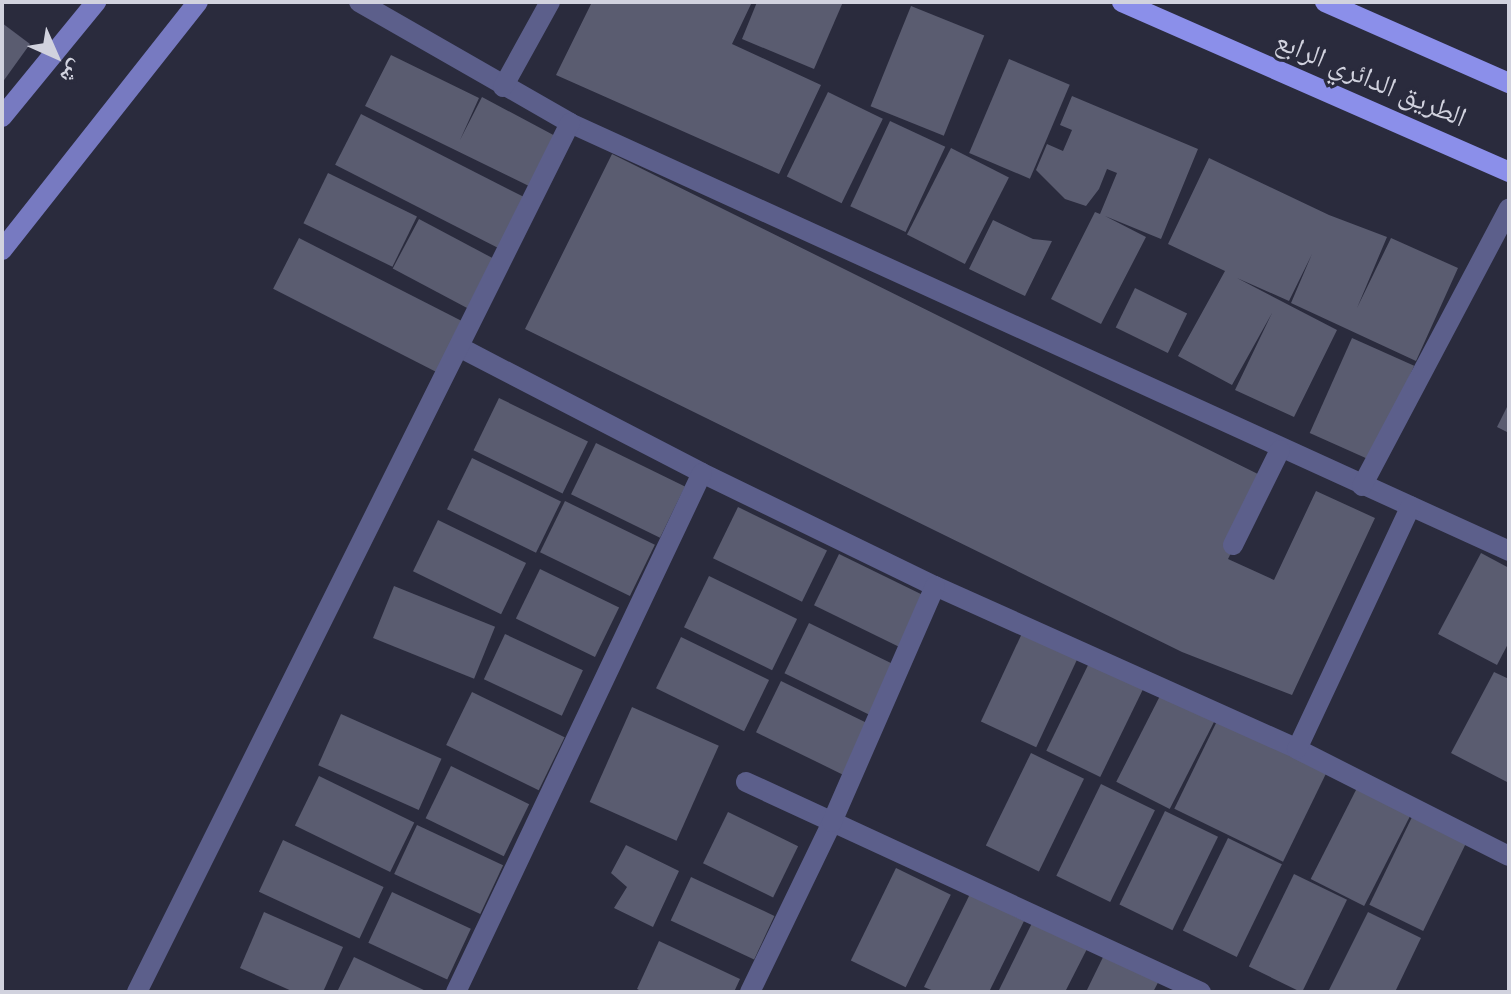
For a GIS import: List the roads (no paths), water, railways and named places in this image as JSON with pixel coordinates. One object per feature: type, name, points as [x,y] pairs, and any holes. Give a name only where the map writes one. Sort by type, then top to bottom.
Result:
[{"type":"main road","points":[[2,117],[96,2]]},
{"type":"main road","points":[[2,250],[198,2]]},
{"type":"main road","name":"الطريق الدائري الرابع","points":[[1122,2],[1509,172]]},
{"type":"main road","name":"الطريق الدائري الرابع","points":[[1325,2],[1509,83]]},
{"type":"street","points":[[359,2],[570,123],[1280,450],[1509,551]]},
{"type":"street","points":[[503,87],[550,2]]},
{"type":"street","points":[[137,992],[461,348],[570,123]]},
{"type":"street","points":[[1362,486],[1509,208]]},
{"type":"street","points":[[461,348],[702,473],[935,586],[1297,749],[1509,856]]},
{"type":"street","points":[[1233,545],[1280,450]]},
{"type":"street","points":[[456,992],[702,473]]},
{"type":"street","points":[[1297,749],[1411,506]]},
{"type":"street","points":[[750,992],[832,822],[935,586]]},
{"type":"street","points":[[746,782],[1167,985],[1201,992]]}]
